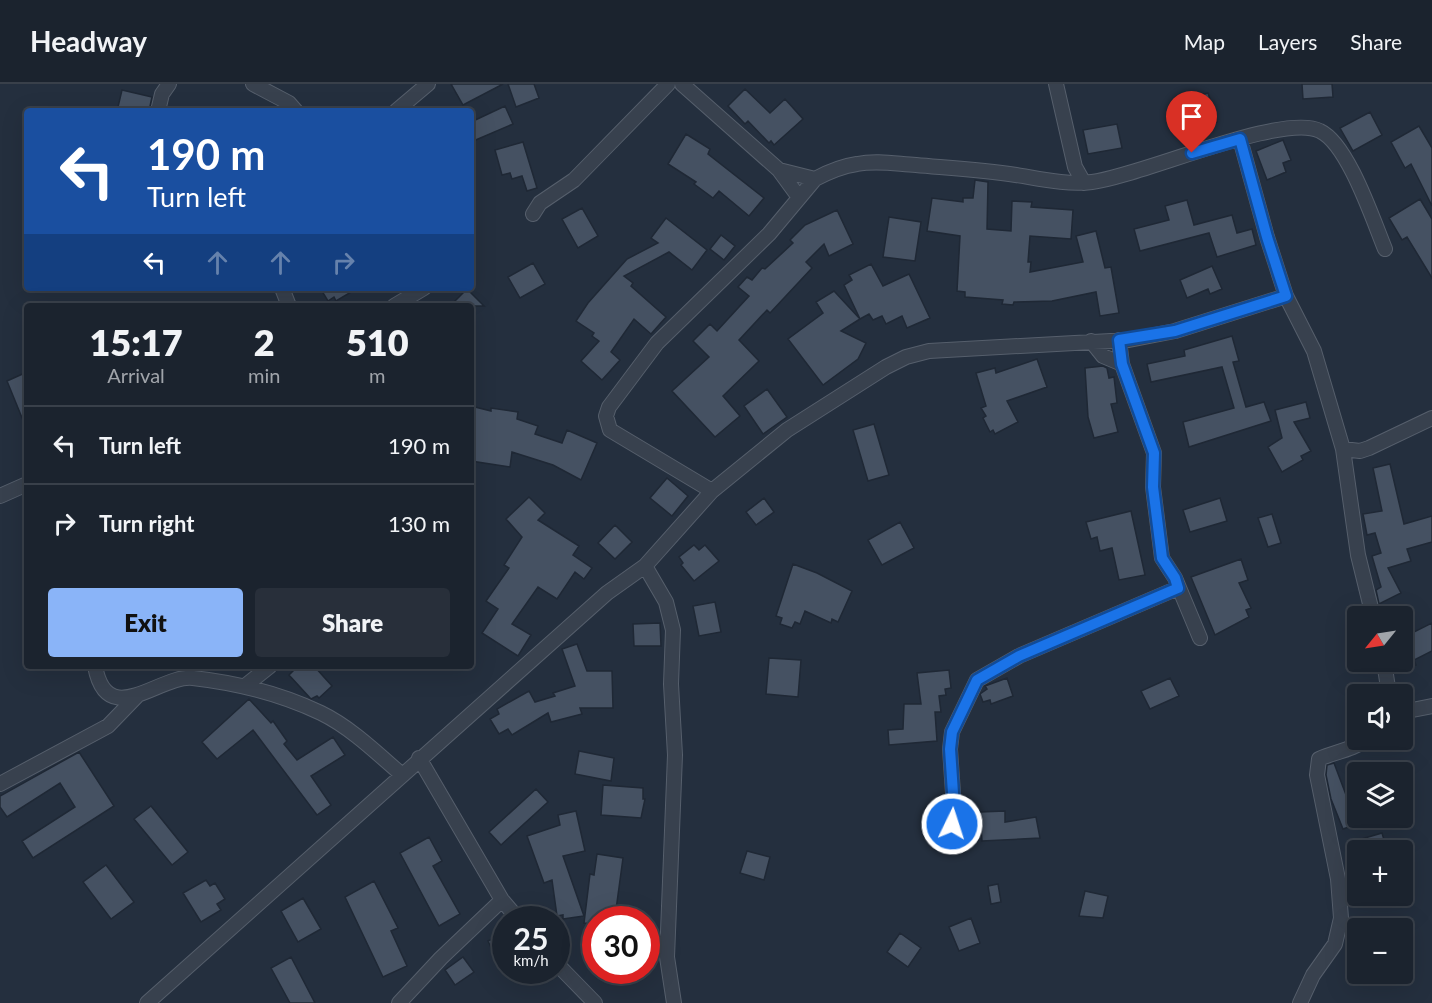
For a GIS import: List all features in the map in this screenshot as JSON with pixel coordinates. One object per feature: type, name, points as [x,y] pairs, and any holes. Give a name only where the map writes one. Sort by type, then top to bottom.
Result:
[{"type":"street","points":[[159,108],[162,94],[169,84]]},
{"type":"street","points":[[253,84],[294,108]]},
{"type":"street","points":[[400,108],[428,84]]},
{"type":"street","points":[[532,214],[540,203],[574,180],[668,84]]},
{"type":"street","points":[[681,84],[779,170],[798,196]]},
{"type":"street","points":[[1056,84],[1075,167],[1084,183]]},
{"type":"street","points":[[712,491],[609,430],[606,416],[609,407],[657,343],[769,234],[798,196],[815,179],[859,163],[880,162],[978,170],[1084,183],[1136,171],[1240,139],[1302,126],[1321,131],[1337,146],[1355,176],[1385,249]]},
{"type":"street","points":[[1240,139],[1286,296],[1314,351],[1343,449],[1358,555],[1371,606]]},
{"type":"street","points":[[1062,182],[1075,167]]},
{"type":"street","points":[[779,170],[815,179]]},
{"type":"street","points":[[399,303],[419,291]]},
{"type":"street","points":[[147,1003],[214,946],[401,774],[607,593],[645,566],[712,491],[820,407],[906,357],[929,351],[1119,340],[1175,331],[1286,296]]},
{"type":"street","points":[[1119,340],[1122,364],[1154,453],[1153,487],[1162,558],[1175,578],[1200,638]]},
{"type":"street","points":[[1091,341],[1103,356],[1122,364]]},
{"type":"street","points":[[1343,449],[1360,451],[1369,448],[1432,418]]},
{"type":"street","points":[[0,496],[24,485]]},
{"type":"street","points":[[645,566],[666,602],[673,630],[672,684],[675,755],[667,957],[674,1003]]},
{"type":"street","points":[[952,824],[954,808],[950,749],[952,732],[977,680],[1019,656],[1178,588]]},
{"type":"street","points":[[96,669],[101,687],[110,694],[121,697],[138,695],[189,677],[245,686],[322,713],[401,774]]},
{"type":"street","points":[[245,686],[266,669]]},
{"type":"street","points":[[0,784],[108,726],[138,695]]},
{"type":"street","points":[[1413,710],[1432,706]]},
{"type":"street","points":[[1300,1003],[1313,975],[1335,944],[1341,918],[1338,879],[1317,776],[1320,759],[1347,749]]},
{"type":"street","points":[[419,758],[507,906]]},
{"type":"street","points":[[399,1003],[441,958],[502,900]]},
{"type":"street","points":[[570,977],[596,1003]]},
{"type":"building","points":[[451,84],[503,84],[463,105]]},
{"type":"building","points":[[508,84],[534,84],[539,98],[516,107]]},
{"type":"building","points":[[1302,84],[1332,84],[1333,97],[1303,99]]},
{"type":"building","points":[[745,89],[770,113],[785,99],[803,119],[774,145],[771,141],[769,143],[748,121],[745,124],[728,106]]},
{"type":"building","points":[[122,90],[152,97],[150,108],[118,108]]},
{"type":"building","points":[[1208,93],[1217,122],[1191,130],[1182,101]]},
{"type":"building","points":[[505,106],[513,124],[474,141],[474,121]]},
{"type":"building","points":[[1370,112],[1382,135],[1353,151],[1340,128]]},
{"type":"building","points":[[1117,124],[1122,148],[1088,154],[1083,130]]},
{"type":"building","points":[[1419,126],[1432,148],[1432,206],[1411,164],[1405,168],[1391,142]]},
{"type":"building","points":[[686,134],[710,149],[708,154],[764,198],[749,216],[719,191],[713,198],[694,184],[696,182],[668,164]]},
{"type":"building","points":[[1283,140],[1291,160],[1283,163],[1286,172],[1267,180],[1256,151]]},
{"type":"building","points":[[523,142],[537,188],[527,191],[522,176],[512,179],[510,173],[502,175],[495,150]]},
{"type":"building","points":[[975,180],[988,182],[987,229],[1011,231],[1012,201],[1032,202],[1031,207],[1073,210],[1071,239],[1030,236],[1028,262],[1031,262],[1030,272],[1083,262],[1076,236],[1096,231],[1105,268],[1111,267],[1119,313],[1100,316],[1096,292],[1052,301],[1014,302],[1013,305],[1002,304],[1003,300],[965,297],[965,292],[957,291],[960,236],[927,231],[932,198],[963,202],[963,198],[973,198]]},
{"type":"building","points":[[1420,199],[1432,219],[1432,278],[1407,237],[1402,240],[1389,218]]},
{"type":"building","points":[[1187,200],[1194,225],[1232,215],[1237,233],[1252,229],[1256,245],[1217,257],[1209,233],[1140,251],[1134,229],[1169,220],[1165,206]]},
{"type":"building","points":[[582,208],[598,236],[578,248],[562,219]]},
{"type":"building","points":[[837,210],[853,244],[829,256],[824,244],[806,262],[812,268],[770,313],[767,310],[739,340],[759,361],[723,396],[740,416],[715,437],[672,391],[709,357],[693,341],[710,324],[717,331],[749,296],[738,287],[747,277],[752,280],[762,268],[765,269],[793,243],[790,240],[805,225]]},
{"type":"building","points":[[889,217],[921,222],[915,261],[883,257]]},
{"type":"building","points":[[666,218],[707,250],[692,270],[669,252],[624,276],[633,283],[631,286],[666,317],[651,334],[634,319],[611,352],[620,360],[602,380],[581,361],[599,341],[592,336],[594,333],[576,321],[588,303],[627,259],[658,243],[651,238]]},
{"type":"building","points":[[721,235],[735,246],[724,260],[710,249]]},
{"type":"building","points":[[533,263],[545,284],[520,298],[508,277]]},
{"type":"building","points":[[871,264],[883,286],[909,274],[930,318],[907,328],[902,316],[886,324],[882,316],[873,320],[869,314],[860,319],[844,285],[852,280],[849,275]]},
{"type":"building","points":[[1212,266],[1222,289],[1210,294],[1208,289],[1187,298],[1180,280]]},
{"type":"building","points":[[322,291],[353,291],[336,301],[334,297],[328,301]]},
{"type":"building","points":[[465,291],[469,291],[484,306],[474,306],[474,303],[453,303]]},
{"type":"building","points":[[834,291],[860,319],[841,331],[866,343],[858,359],[823,385],[788,339],[823,313],[816,302]]},
{"type":"building","points":[[1232,336],[1239,361],[1233,362],[1246,407],[1264,402],[1271,421],[1189,447],[1183,422],[1234,408],[1222,367],[1151,382],[1147,364],[1185,356],[1184,350]]},
{"type":"building","points":[[1037,359],[1047,387],[1007,401],[1018,422],[995,434],[993,430],[990,432],[983,418],[986,416],[981,408],[986,406],[976,373],[995,368],[996,373]]},
{"type":"building","points":[[1103,366],[1107,368],[1109,378],[1114,377],[1117,403],[1111,404],[1118,432],[1094,438],[1088,417],[1085,368]]},
{"type":"building","points":[[24,373],[24,423],[7,381]]},
{"type":"building","points":[[767,389],[787,417],[763,434],[744,406]]},
{"type":"building","points":[[1306,402],[1310,418],[1294,422],[1311,451],[1301,456],[1303,460],[1282,472],[1268,447],[1282,438],[1275,410]]},
{"type":"building","points":[[474,407],[491,411],[491,408],[518,412],[517,419],[538,426],[535,434],[562,443],[567,430],[597,443],[581,480],[553,465],[512,452],[510,467],[474,461]]},
{"type":"building","points":[[874,424],[889,475],[868,481],[853,430]]},
{"type":"building","points":[[1390,464],[1404,524],[1432,516],[1432,542],[1407,549],[1411,561],[1388,568],[1401,593],[1379,604],[1376,590],[1381,587],[1372,556],[1381,553],[1375,533],[1367,535],[1363,514],[1382,511],[1373,468]]},
{"type":"building","points":[[667,478],[688,496],[672,516],[650,498]]},
{"type":"building","points":[[529,497],[545,513],[538,520],[579,546],[573,555],[592,568],[584,579],[575,572],[557,599],[538,587],[512,624],[531,635],[518,656],[482,633],[498,609],[486,601],[509,568],[504,565],[522,537],[506,519]]},
{"type":"building","points":[[764,498],[774,512],[756,525],[746,512]]},
{"type":"building","points":[[1220,498],[1227,521],[1190,532],[1183,510]]},
{"type":"building","points":[[1131,511],[1145,575],[1119,580],[1112,548],[1100,551],[1097,537],[1091,539],[1086,522]]},
{"type":"building","points":[[1272,514],[1281,543],[1268,547],[1258,518]]},
{"type":"building","points":[[900,522],[914,548],[882,565],[868,540]]},
{"type":"building","points":[[615,525],[632,542],[615,559],[598,543]]},
{"type":"building","points":[[694,545],[699,550],[705,545],[719,561],[694,581],[681,565],[683,563],[679,557]]},
{"type":"building","points":[[1241,559],[1248,580],[1239,583],[1251,608],[1246,610],[1249,617],[1215,635],[1191,577]]},
{"type":"building","points":[[793,564],[817,573],[852,591],[838,622],[832,619],[831,623],[805,611],[800,624],[795,622],[792,628],[780,624],[782,618],[776,616]]},
{"type":"building","points":[[715,602],[721,632],[699,636],[693,606]]},
{"type":"building","points":[[660,623],[661,646],[634,646],[633,624]]},
{"type":"building","points":[[1432,623],[1432,651],[1414,660],[1416,665],[1413,666],[1413,632]]},
{"type":"building","points":[[577,644],[587,671],[612,671],[613,708],[580,708],[582,714],[551,722],[548,713],[512,735],[508,729],[499,734],[490,719],[499,714],[497,709],[529,691],[535,702],[555,696],[553,693],[575,686],[562,649]]},
{"type":"building","points":[[769,658],[801,660],[798,697],[766,694]]},
{"type":"building","points":[[295,669],[317,669],[332,686],[319,698],[317,696],[311,699],[289,675]]},
{"type":"building","points":[[949,670],[951,688],[945,689],[946,695],[939,696],[941,712],[935,712],[937,741],[889,745],[888,730],[903,729],[904,704],[921,704],[917,673]]},
{"type":"building","points":[[1007,678],[1013,696],[991,704],[990,700],[983,702],[980,694],[987,689],[985,686]]},
{"type":"building","points":[[1170,678],[1179,696],[1150,709],[1141,691]]},
{"type":"building","points":[[249,699],[271,723],[273,721],[287,741],[284,744],[297,760],[333,737],[345,755],[311,776],[331,805],[317,815],[253,730],[217,759],[202,742]]},
{"type":"building","points":[[579,751],[614,758],[611,781],[575,774]]},
{"type":"building","points":[[79,752],[114,806],[33,858],[22,841],[75,807],[60,783],[7,817],[0,807],[0,796]]},
{"type":"building","points":[[1334,763],[1347,797],[1347,828],[1343,829],[1331,799],[1326,775],[1327,765]]},
{"type":"building","points":[[603,785],[643,788],[643,799],[645,799],[641,818],[601,815]]},
{"type":"building","points":[[536,789],[548,802],[501,845],[489,832]]},
{"type":"building","points":[[151,806],[188,852],[172,865],[134,819]]},
{"type":"building","points":[[576,811],[585,851],[563,856],[582,910],[582,916],[570,918],[570,906],[556,906],[552,880],[544,883],[527,836],[560,825],[558,815]]},
{"type":"building","points":[[1005,811],[1005,822],[1036,817],[1040,838],[982,841],[980,812]]},
{"type":"building","points":[[1382,833],[1384,840],[1358,840]]},
{"type":"building","points":[[429,837],[442,861],[433,866],[460,914],[439,926],[400,853]]},
{"type":"building","points":[[747,851],[770,857],[764,880],[740,873]]},
{"type":"building","points":[[597,854],[623,858],[616,906],[586,906],[590,874],[594,875]]},
{"type":"building","points":[[106,865],[134,902],[111,919],[83,882]]},
{"type":"building","points":[[206,880],[210,886],[215,883],[225,899],[217,904],[221,910],[201,922],[183,893]]},
{"type":"building","points":[[374,881],[398,928],[391,931],[407,966],[383,977],[345,897]]},
{"type":"building","points":[[998,884],[1001,902],[991,904],[988,886]]},
{"type":"building","points":[[1085,891],[1108,896],[1103,918],[1079,916]]},
{"type":"building","points":[[303,898],[321,929],[298,942],[281,911]]},
{"type":"building","points":[[971,918],[980,943],[959,951],[949,927]]},
{"type":"building","points":[[900,933],[921,948],[908,967],[887,952]]},
{"type":"building","points":[[291,957],[315,1003],[290,1003],[271,968]]},
{"type":"building","points":[[463,957],[474,972],[455,985],[445,970]]},
{"type":"route","points":[[952,824],[954,808],[950,749],[952,732],[977,680],[1019,656],[1178,588],[1175,578],[1162,558],[1153,487],[1154,453],[1143,429],[1122,364],[1119,340],[1175,331],[1286,296],[1240,139],[1192,153]]}]
